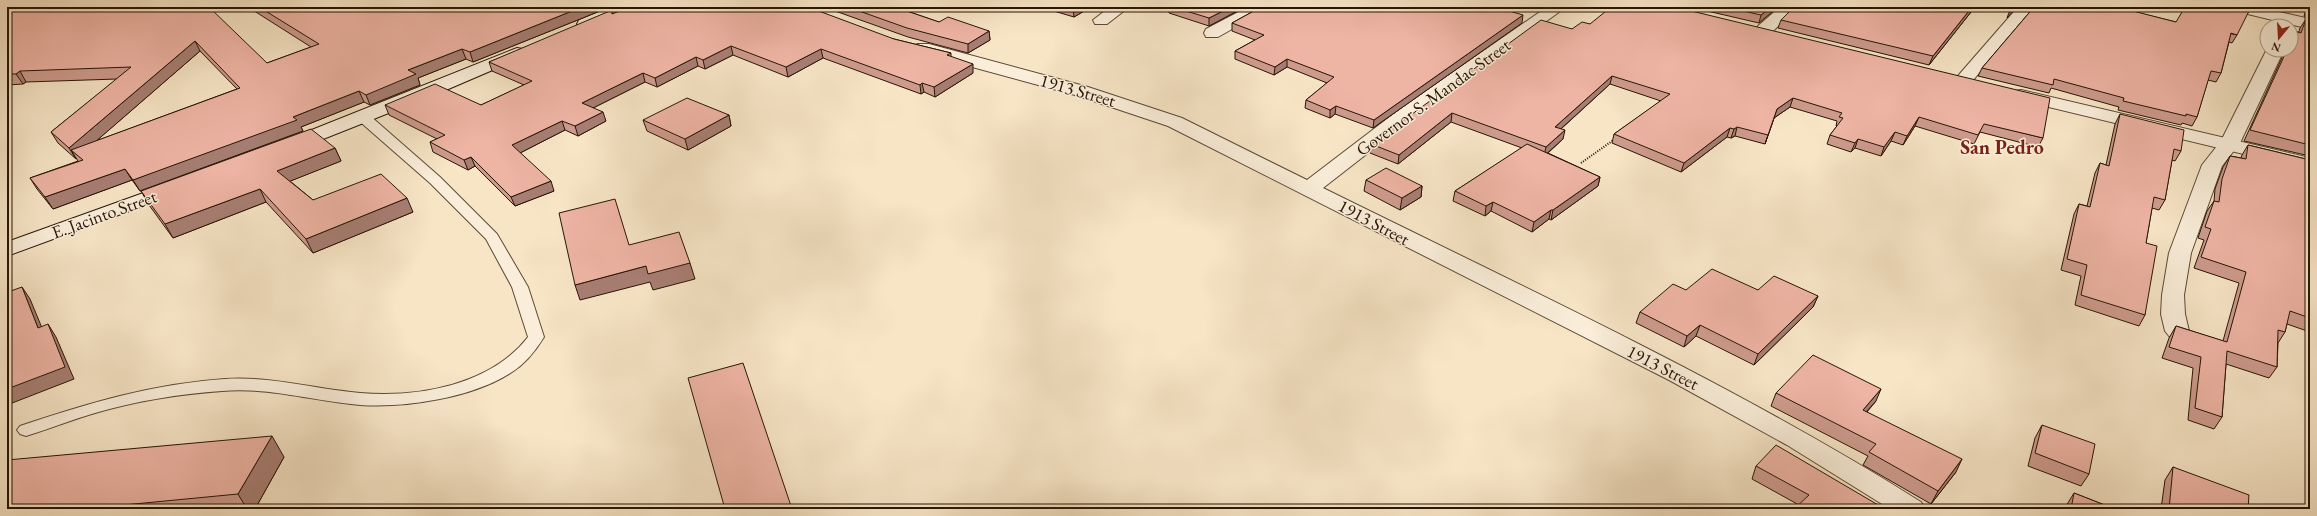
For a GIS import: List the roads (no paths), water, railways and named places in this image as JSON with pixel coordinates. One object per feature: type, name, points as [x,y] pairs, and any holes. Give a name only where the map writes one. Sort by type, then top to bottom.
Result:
[{"type":"street","points":[[568,31],[624,7]]},
{"type":"street","points":[[1101,20],[1121,7]]},
{"type":"street","points":[[1212,33],[1260,7]]},
{"type":"street","name":"Governor S. Mandac Street","points":[[1310,188],[1411,110],[1558,7]]},
{"type":"street","points":[[1787,36],[1756,29],[1790,7]]},
{"type":"street","points":[[1963,81],[2027,7]]},
{"type":"street","points":[[2237,7],[2290,18]]},
{"type":"street","points":[[2299,21],[2310,24]]},
{"type":"street","name":"1913 Street","points":[[902,42],[1121,102],[1175,122],[1310,188],[1378,225],[1678,374],[1760,418],[1845,467],[1911,509]]},
{"type":"street","points":[[275,151],[363,117],[532,47]]},
{"type":"street","points":[[2177,332],[2173,314],[2173,295],[2180,253],[2212,164],[2229,145],[2271,58]]},
{"type":"street","points":[[2001,90],[2310,164]]},
{"type":"street","name":"E. Jacinto Street","points":[[7,249],[193,181]]},
{"type":"lane","points":[[26,430],[109,403],[183,389],[250,384],[284,387],[362,399],[396,399],[433,394],[473,384],[500,372],[521,356],[536,337],[520,287],[492,237],[435,180],[363,117]]},
{"type":"district","name":"San Pedro","points":[[2002,147]]}]
